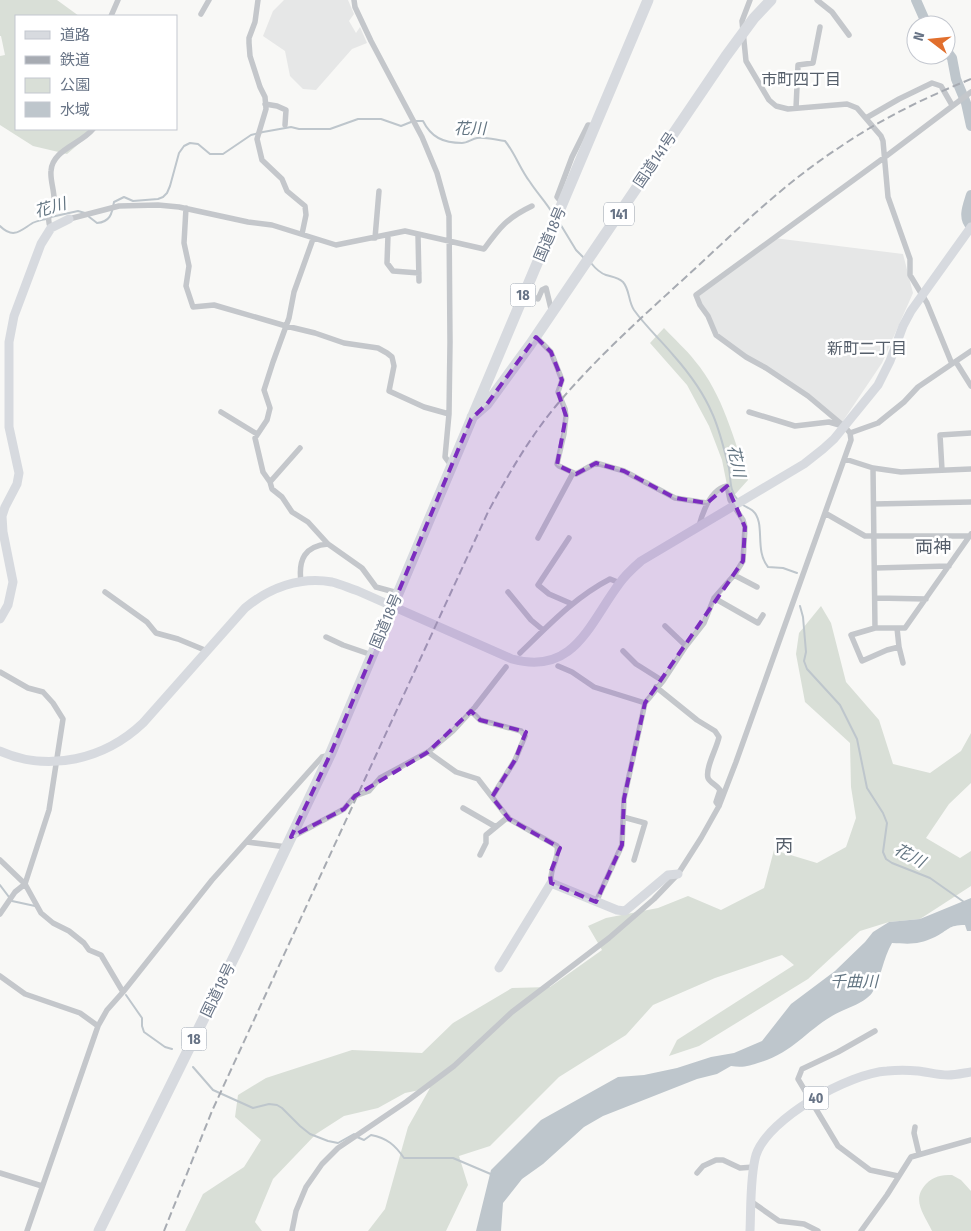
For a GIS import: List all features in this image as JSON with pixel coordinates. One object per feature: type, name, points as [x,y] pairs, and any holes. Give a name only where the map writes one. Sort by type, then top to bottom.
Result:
[{"type":"highway","name":"国道18号","points":[[99,1231],[330,755],[450,465],[563,204],[648,0]]},
{"type":"highway","name":"国道141号","points":[[470,419],[494,395],[536,337],[743,33],[771,0]]},
{"type":"highway","points":[[484,387],[486,391],[494,395]]},
{"type":"street","points":[[111,15],[118,0]]},
{"type":"street","points":[[201,14],[209,0]]},
{"type":"street","points":[[258,0],[255,22],[249,43],[250,56],[266,104],[257,139],[262,160],[282,179],[287,191],[305,206],[306,215],[302,234]]},
{"type":"street","points":[[354,0],[371,42],[422,137],[437,173],[449,216],[449,414],[445,457],[450,465]]},
{"type":"street","points":[[750,0],[742,21],[746,60],[769,100],[776,106],[788,109],[847,104],[857,108],[881,136],[885,157],[888,197],[910,259],[910,275],[922,294],[954,362],[971,386]]},
{"type":"street","points":[[817,0],[832,12],[848,35]]},
{"type":"street","points":[[796,108],[798,65],[813,64],[820,27]]},
{"type":"street","points":[[866,118],[905,95],[932,83],[941,86],[952,105]]},
{"type":"street","points":[[292,1231],[301,1198],[312,1176],[338,1148],[406,1102],[454,1066],[512,1012],[609,938],[654,899],[678,874],[702,838],[719,806],[851,440],[847,430],[808,396],[746,357],[716,335],[696,295],[885,157],[970,92]]},
{"type":"street","points":[[266,104],[286,110],[286,125]]},
{"type":"street","points":[[51,228],[48,217],[54,202],[51,181],[52,163],[57,155],[85,137],[92,130]]},
{"type":"street","points":[[375,238],[379,191]]},
{"type":"street","points":[[0,619],[8,605],[13,582],[3,532],[2,516],[17,484],[19,473],[9,427],[9,342],[14,316],[34,260],[43,239],[51,228],[69,219],[119,206],[158,205],[186,208],[248,222],[272,225],[336,245],[405,231],[484,249],[504,224],[515,214],[532,206]]},
{"type":"street","points":[[186,208],[184,234],[189,266],[186,286],[193,307],[214,305],[344,343],[378,348],[392,357],[394,366],[389,391],[424,407],[449,414]]},
{"type":"street","points":[[0,752],[24,759],[46,762],[90,756],[112,746],[124,739],[148,718],[254,600],[274,589],[301,582],[332,582],[358,591],[512,660],[531,663],[561,657],[578,642],[620,583],[641,561],[810,459],[847,430],[878,386],[903,326],[922,294],[971,227]]},
{"type":"street","points":[[418,234],[419,281]]},
{"type":"street","points":[[388,235],[387,263],[393,271],[419,273]]},
{"type":"street","points":[[313,238],[294,292],[286,326],[272,362],[264,390],[270,408],[267,420],[255,438],[263,472],[270,482],[272,489],[282,497],[292,512],[308,522],[328,544],[362,568],[376,587],[398,594]]},
{"type":"street","points":[[524,294],[538,299],[542,290],[546,288],[552,313]]},
{"type":"street","points":[[536,337],[551,352],[562,380],[559,396],[566,409],[566,416],[557,464],[576,474],[596,463],[624,471],[674,498],[707,503]]},
{"type":"street","points":[[748,412],[795,426],[829,422],[847,430],[878,423],[904,402],[918,387],[971,351]]},
{"type":"street","points":[[221,412],[257,434]]},
{"type":"street","points":[[942,470],[940,434],[971,433]]},
{"type":"street","points":[[270,482],[300,448]]},
{"type":"street","points":[[845,459],[873,468],[901,472],[971,469]]},
{"type":"street","points":[[873,468],[875,628]]},
{"type":"street","points":[[538,538],[573,473]]},
{"type":"street","points":[[596,902],[622,845],[624,799],[645,703],[704,623],[714,598],[734,575],[742,561],[745,527],[735,504],[728,494],[727,486],[722,487],[707,503],[699,526]]},
{"type":"street","points":[[874,504],[971,502]]},
{"type":"street","points":[[825,513],[865,536],[970,535]]},
{"type":"street","points":[[899,646],[862,661],[851,635],[875,628],[905,628],[970,535]]},
{"type":"street","points":[[569,538],[538,585],[550,594],[572,604]]},
{"type":"street","points":[[301,582],[299,569],[302,558],[309,550],[318,545],[328,544]]},
{"type":"street","points":[[875,568],[949,566]]},
{"type":"street","points":[[734,575],[757,587]]},
{"type":"street","points":[[520,653],[543,630],[591,589],[610,579],[620,583]]},
{"type":"street","points":[[105,592],[148,622],[156,633],[178,639],[207,651]]},
{"type":"street","points":[[508,592],[531,620],[543,630]]},
{"type":"street","points":[[714,598],[758,623],[763,615]]},
{"type":"street","points":[[876,598],[926,598]]},
{"type":"street","points":[[665,626],[686,646]]},
{"type":"street","points":[[897,628],[903,663]]},
{"type":"street","points":[[326,637],[372,655]]},
{"type":"street","points":[[623,651],[636,664],[663,681]]},
{"type":"street","points":[[558,666],[572,672],[594,687],[645,703]]},
{"type":"street","points":[[247,842],[289,842],[344,809],[355,796],[369,791],[380,778],[428,752],[453,731],[506,667]]},
{"type":"street","points":[[0,672],[28,688],[43,692],[64,719],[49,810],[25,884],[15,892],[0,914]]},
{"type":"street","points":[[656,688],[697,720],[715,731],[719,737],[708,768],[708,778],[720,790],[716,802],[719,806]]},
{"type":"street","points":[[471,710],[480,720],[521,731],[524,736],[515,760],[492,797]]},
{"type":"street","points":[[428,752],[456,772],[478,779],[508,817],[520,826],[557,846],[558,852],[550,874],[551,883],[499,968]]},
{"type":"street","points":[[27,1231],[98,1026],[107,1010],[212,880],[322,757],[330,755]]},
{"type":"street","points":[[463,808],[496,827]]},
{"type":"street","points":[[623,816],[645,823],[634,860]]},
{"type":"street","points":[[480,855],[486,843],[486,835],[508,817]]},
{"type":"street","points":[[0,860],[25,884],[41,913],[84,943],[89,950],[101,955],[123,992]]},
{"type":"street","points":[[551,883],[617,910],[625,910],[668,875],[678,874]]},
{"type":"street","points":[[0,976],[25,994],[80,1013],[98,1026]]},
{"type":"street","points":[[874,1031],[838,1052],[802,1069],[798,1079],[810,1102],[838,1146],[845,1153],[870,1170],[898,1176]]},
{"type":"street","name":"40","points":[[750,1231],[754,1166],[756,1155],[762,1142],[770,1132],[810,1102],[828,1090],[850,1081],[885,1071],[916,1071],[947,1075],[971,1072]]},
{"type":"street","points":[[915,1127],[914,1133],[919,1154]]},
{"type":"street","points":[[861,1231],[911,1157],[971,1140]]},
{"type":"street","points":[[697,1173],[703,1166],[716,1160],[723,1160],[740,1168],[754,1166]]},
{"type":"street","points":[[0,1173],[42,1186]]},
{"type":"street","points":[[752,1202],[780,1221],[804,1224],[818,1231]]},
{"type":"highlighted area","points":[[536,337],[551,352],[562,380],[558,392],[566,416],[557,465],[576,474],[596,463],[624,471],[675,498],[707,503],[727,486],[745,527],[743,561],[645,703],[624,799],[622,845],[596,902],[551,883],[550,874],[560,848],[509,819],[492,797],[515,760],[526,732],[480,720],[471,711],[428,752],[355,796],[344,809],[291,837],[330,755],[471,419],[487,404]]},
{"type":"shaded area","points":[[284,0],[348,0],[354,14],[349,21],[356,33],[360,27],[367,43],[352,49],[316,90],[303,89],[290,76],[285,51],[263,36],[273,11]]},
{"type":"shaded area","points":[[774,238],[903,254],[913,293],[882,363],[843,421],[845,427],[796,389],[716,335],[696,295]]},
{"type":"green space","points":[[0,0],[57,0],[78,15],[15,15],[15,130],[95,130],[67,154],[33,146],[0,125],[0,56],[5,55],[0,36]]},
{"type":"green space","points":[[664,328],[688,352],[705,374],[727,418],[748,480],[730,500],[722,460],[709,426],[687,385],[650,343]]},
{"type":"green space","points":[[821,606],[831,623],[846,682],[879,720],[893,764],[930,773],[961,751],[971,733],[971,783],[949,804],[926,838],[960,858],[971,851],[971,886],[920,919],[889,922],[860,931],[808,979],[699,1046],[669,1056],[677,1040],[794,965],[782,955],[715,978],[653,1005],[626,1035],[559,1077],[490,1146],[459,1156],[468,1185],[446,1231],[368,1231],[385,1209],[408,1127],[430,1088],[405,1093],[378,1108],[344,1116],[316,1134],[273,1179],[255,1222],[262,1231],[185,1231],[203,1194],[244,1167],[261,1140],[235,1117],[238,1095],[266,1078],[352,1050],[422,1053],[453,1023],[512,988],[550,987],[602,950],[588,926],[606,918],[658,908],[688,896],[721,910],[764,888],[774,850],[817,863],[846,847],[856,818],[851,787],[850,743],[805,702],[796,654],[799,633]]},
{"type":"green space","points":[[952,1175],[961,1180],[971,1191],[971,1231],[932,1231],[920,1207],[919,1196],[926,1184],[932,1179]]},
{"type":"water","name":"千曲川","points":[[971,898],[971,931],[967,931],[965,925],[959,925],[919,943],[892,943],[875,987],[868,997],[832,1016],[782,1053],[749,1066],[731,1066],[717,1074],[697,1079],[603,1116],[584,1127],[543,1164],[522,1179],[503,1203],[501,1231],[476,1231],[491,1170],[541,1120],[618,1077],[644,1075],[677,1068],[711,1057],[734,1053],[762,1041],[791,1004],[835,971],[873,932],[889,922],[920,919]]},
{"type":"waterway","points":[[916,0],[923,15]]},
{"type":"waterway","points":[[953,65],[956,79],[966,103],[971,126]]},
{"type":"waterway","name":"花川","points":[[88,216],[97,223],[105,221],[111,214],[114,202],[124,197],[133,201],[163,197],[170,186],[179,153],[184,146],[190,143],[198,144],[210,154],[223,154],[251,135],[291,127],[299,129],[330,129],[358,119],[381,119],[401,126],[411,122]]},
{"type":"waterway","name":"花川","points":[[416,121],[423,121],[434,135],[449,142],[464,143],[480,138],[505,141],[526,177],[553,214]]},
{"type":"waterway","points":[[971,195],[966,215],[971,226]]},
{"type":"waterway","name":"花川","points":[[51,217],[78,211],[85,213]]},
{"type":"waterway","name":"花川","points":[[0,226],[13,233],[34,222],[46,219]]},
{"type":"waterway","name":"花川","points":[[559,222],[576,250],[583,257]]},
{"type":"waterway","name":"花川","points":[[591,263],[602,273],[623,282],[627,288],[634,310],[680,362],[700,390],[722,440],[732,489],[738,500]]},
{"type":"waterway","name":"花川","points":[[743,505],[752,510],[757,516],[762,553],[768,567],[783,568],[797,573]]},
{"type":"waterway","name":"花川","points":[[800,606],[803,617],[806,652],[804,661],[807,669],[840,705],[857,739],[867,788],[887,823],[883,852],[886,859],[930,878],[964,902]]},
{"type":"waterway","points":[[0,885],[12,901],[35,906]]},
{"type":"waterway","points":[[126,995],[142,1018],[144,1032],[165,1047],[172,1049]]},
{"type":"waterway","points":[[193,1067],[213,1090],[253,1108],[269,1104],[277,1105],[310,1134],[338,1143],[354,1134]]},
{"type":"waterway","points":[[357,1137],[364,1140],[371,1135],[382,1138],[394,1146],[404,1158],[453,1158],[493,1175]]},
{"type":"railway","points":[[164,1231],[212,1111],[488,512],[536,432],[570,389],[619,339],[778,193],[837,149],[885,119],[971,79]]},
{"type":"district","name":"市町四丁目","points":[[801,79]]},
{"type":"district","name":"新町二丁目","points":[[867,348]]},
{"type":"district","name":"両神","points":[[933,547]]},
{"type":"district","name":"丙","points":[[784,846]]}]
